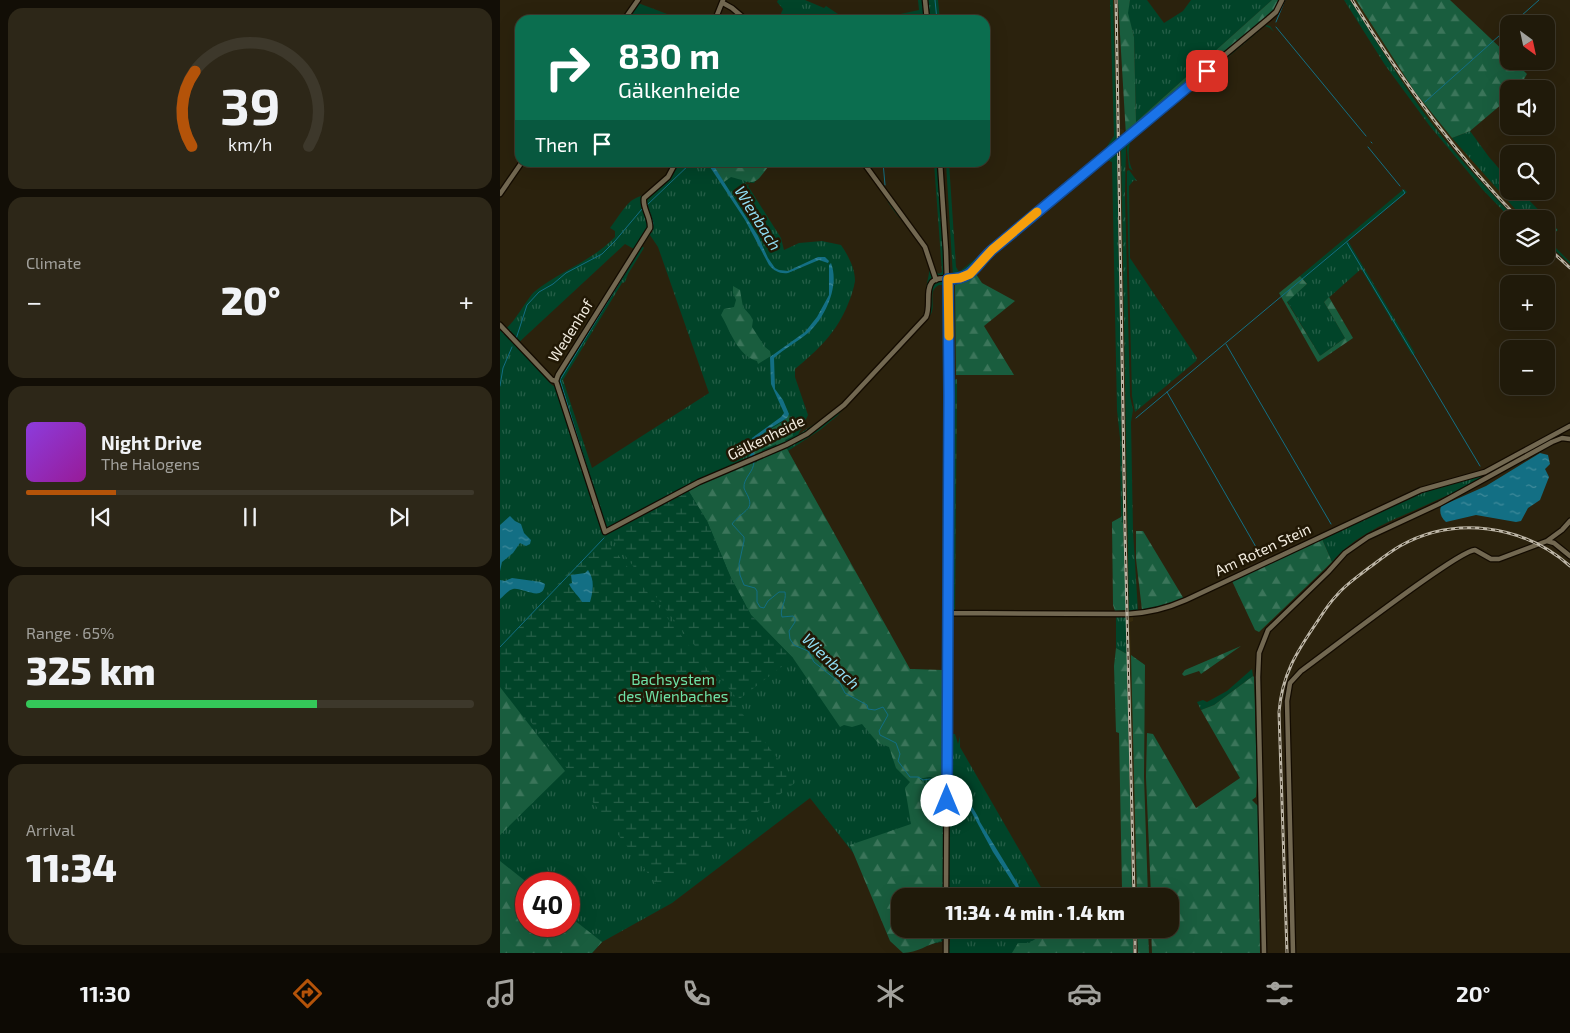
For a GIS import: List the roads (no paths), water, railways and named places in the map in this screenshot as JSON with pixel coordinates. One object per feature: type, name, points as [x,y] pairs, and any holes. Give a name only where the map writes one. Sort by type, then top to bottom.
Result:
[{"type":"street","points":[[628,15],[638,0]]},
{"type":"street","points":[[925,0],[926,15]]},
{"type":"street","points":[[867,167],[925,247],[936,280],[960,278],[970,274],[992,250],[1276,12],[1282,0]]},
{"type":"street","points":[[717,15],[723,2],[740,15]]},
{"type":"street","points":[[500,194],[519,167]]},
{"type":"street","name":"Wedenhof","points":[[605,532],[556,381],[650,228],[650,220],[643,201],[644,198],[668,177],[673,167]]},
{"type":"street","points":[[940,167],[948,279],[949,348],[946,888]]},
{"type":"street","name":"Gälkenheide","points":[[605,532],[699,482],[802,437],[832,416],[926,317],[929,309],[929,288],[936,280]]},
{"type":"street","points":[[500,326],[552,380],[556,381]]},
{"type":"street","name":"Am Roten Stein","points":[[948,613],[1128,614],[1160,609],[1186,600],[1421,490],[1485,472],[1570,426]]},
{"type":"street","points":[[1264,953],[1258,677],[1259,653],[1266,632],[1345,553],[1368,537],[1439,504],[1552,442],[1562,438],[1570,439]]},
{"type":"street","points":[[1293,953],[1287,701],[1290,682],[1301,671],[1424,580],[1466,552],[1475,550],[1491,559],[1499,559],[1547,541],[1570,521]]},
{"type":"street","points":[[1559,532],[1559,546]]},
{"type":"street","points":[[1547,541],[1559,546],[1570,556]]},
{"type":"street","points":[[946,938],[946,953]]},
{"type":"water","points":[[710,167],[715,167],[758,236],[775,268],[788,271],[818,257],[825,257],[829,261],[828,263],[819,260],[788,273],[773,269],[745,220]]},
{"type":"water","points":[[831,263],[834,282],[829,301],[820,319],[808,333],[774,358],[775,389],[783,400],[789,414],[787,418],[755,440],[754,456],[750,457],[752,438],[784,413],[771,384],[770,357],[805,332],[817,317],[829,295],[829,265]]},
{"type":"water","points":[[1540,453],[1548,455],[1550,464],[1545,469],[1549,477],[1540,500],[1528,508],[1521,521],[1516,522],[1476,515],[1446,522],[1443,519],[1440,513],[1441,506],[1486,486]]},
{"type":"water","points":[[510,516],[521,524],[524,533],[531,540],[530,544],[526,546],[520,543],[513,553],[502,562],[500,571],[500,525]]},
{"type":"water","points":[[588,570],[593,586],[592,594],[590,602],[582,602],[569,584],[572,583],[571,575],[585,573]]},
{"type":"water","points":[[512,578],[545,584],[541,593],[513,589],[500,599],[500,580],[505,581]]},
{"type":"water","points":[[953,781],[965,784],[970,804],[1019,888],[1016,888],[993,852],[958,787],[953,785]]},
{"type":"waterway","name":"Wienbach","points":[[935,0],[936,15]]},
{"type":"waterway","points":[[1276,22],[1285,0]]},
{"type":"waterway","points":[[1522,15],[1539,0]]},
{"type":"waterway","points":[[1276,27],[1366,136]]},
{"type":"waterway","points":[[1425,102],[1500,35]]},
{"type":"waterway","points":[[1368,147],[1400,186]]},
{"type":"waterway","points":[[646,206],[687,167]]},
{"type":"waterway","points":[[883,167],[885,185]]},
{"type":"waterway","points":[[1136,418],[1405,193],[1403,190]]},
{"type":"waterway","points":[[647,206],[653,223],[652,229]]},
{"type":"waterway","points":[[516,339],[527,305],[539,292],[553,284],[566,273],[602,254],[642,209]]},
{"type":"waterway","points":[[603,520],[560,380],[649,234]]},
{"type":"waterway","points":[[1347,243],[1480,466]]},
{"type":"waterway","points":[[1226,344],[1331,524]]},
{"type":"waterway","points":[[500,386],[503,368],[512,347]]},
{"type":"waterway","points":[[1167,392],[1260,554]]},
{"type":"waterway","name":"Wienbach","points":[[754,462],[754,466],[744,484],[749,499],[749,507],[732,524],[744,537],[739,564],[740,575],[744,585],[755,588],[757,591],[757,602],[760,607],[764,608],[768,601],[779,592],[785,592],[781,614],[782,617],[793,616],[795,618],[795,622],[789,631],[790,639],[794,645],[808,651],[814,662],[840,683],[845,693],[867,705],[868,709],[875,710],[883,707],[888,715],[879,731],[880,735],[896,743],[900,754],[898,761],[910,777],[918,777],[923,780],[930,779],[942,785],[953,785]]},
{"type":"waterway","points":[[500,647],[604,538]]},
{"type":"railway","points":[[1116,0],[1125,532],[1134,888]]},
{"type":"railway","points":[[1352,0],[1389,58],[1429,114],[1472,168],[1510,210]]},
{"type":"railway","points":[[1555,254],[1570,268]]},
{"type":"railway","points":[[1287,953],[1279,712],[1283,687],[1291,665],[1329,605],[1347,585],[1400,546],[1421,536],[1443,530],[1466,528],[1510,533],[1531,541],[1551,552],[1570,566]]},
{"type":"railway","points":[[1135,938],[1135,953]]},
{"type":"park label","name":"Bachsystem des Wienbaches","points":[[673,688]]}]
